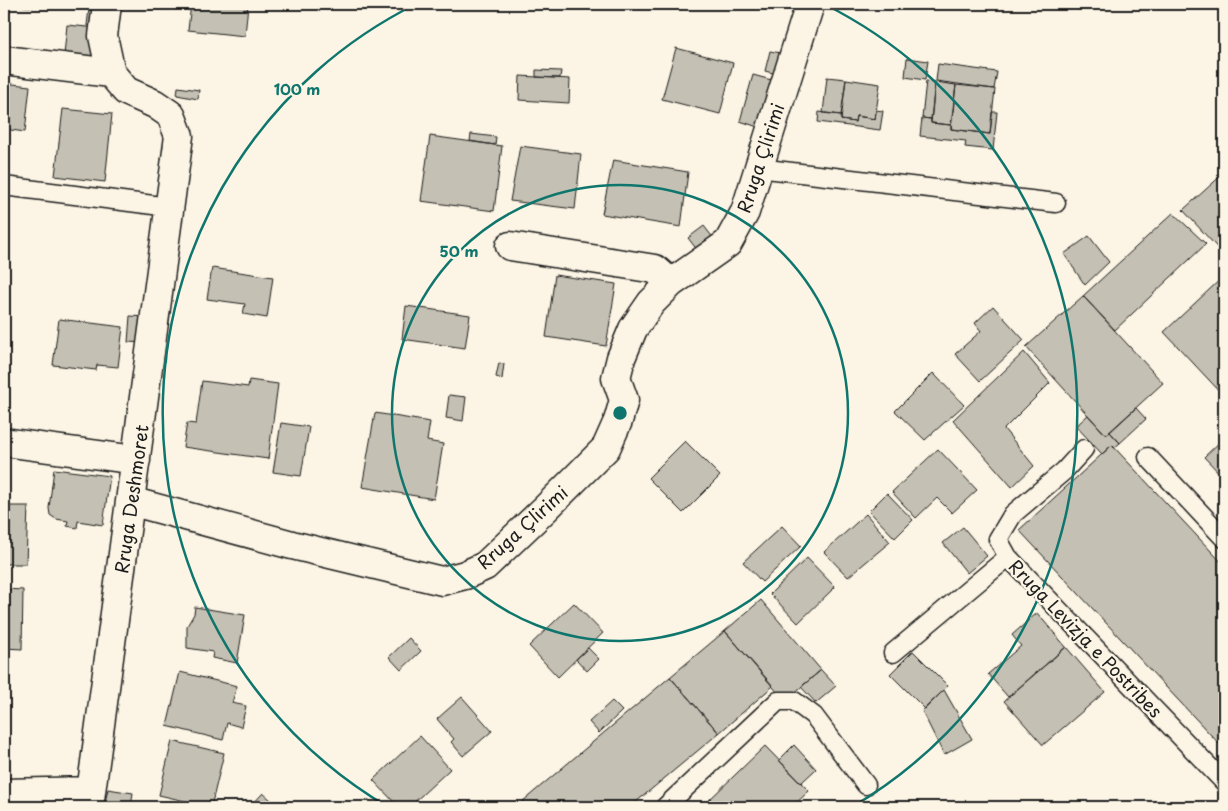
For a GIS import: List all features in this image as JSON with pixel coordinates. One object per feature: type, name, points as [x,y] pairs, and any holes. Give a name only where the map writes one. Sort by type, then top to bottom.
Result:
[{"type":"street","name":"Rruga Deshmoret","points":[[4,793],[90,799],[136,460],[178,136],[171,115],[155,104],[126,91],[111,73],[103,36],[108,4]]},
{"type":"street","name":"Rruga Çlirimi","points":[[130,501],[292,545],[442,581],[465,575],[485,566],[606,448],[618,421],[624,400],[616,378],[621,358],[633,329],[651,303],[670,283],[728,243],[745,212],[810,4]]},
{"type":"street","points":[[4,60],[111,73]]},
{"type":"street","points":[[510,246],[655,269],[670,283]]},
{"type":"street","points":[[4,442],[136,460]]},
{"type":"lane","points":[[758,168],[1056,202]]},
{"type":"lane","points":[[4,186],[169,207]]},
{"type":"lane","name":"Rruga Levizja e Postribes","points":[[1084,449],[1064,471],[1013,514],[998,539],[1008,557],[1224,782]]},
{"type":"lane","points":[[1148,457],[1224,538]]},
{"type":"lane","points":[[893,652],[1008,557]]},
{"type":"lane","points":[[665,807],[778,701],[794,701],[814,716],[866,785]]},
{"type":"building","points":[[6,4],[33,4],[33,7]]},
{"type":"building","points":[[191,4],[248,4],[245,36],[188,30]]},
{"type":"building","points":[[566,4],[597,4],[596,8]]},
{"type":"building","points":[[89,9],[96,9],[94,26],[87,25]]},
{"type":"building","points":[[67,25],[97,28],[93,59],[64,55]]},
{"type":"building","points":[[676,48],[733,63],[720,114],[662,99]]},
{"type":"building","points":[[770,51],[781,53],[776,74],[765,71]]},
{"type":"building","points":[[907,58],[928,61],[925,80],[905,77]]},
{"type":"building","points":[[938,64],[997,72],[994,89],[936,81]]},
{"type":"building","points":[[536,70],[561,71],[560,78],[536,77]]},
{"type":"building","points":[[753,75],[775,81],[761,128],[740,121]]},
{"type":"building","points":[[520,76],[570,79],[569,103],[519,100]]},
{"type":"building","points":[[827,77],[846,79],[841,115],[823,113]]},
{"type":"building","points":[[846,79],[880,84],[875,119],[856,116],[855,122],[841,120]]},
{"type":"building","points":[[926,81],[935,82],[931,119],[922,118]]},
{"type":"building","points":[[935,82],[956,85],[951,125],[931,123]]},
{"type":"building","points":[[4,83],[30,86],[25,132],[4,129]]},
{"type":"building","points":[[956,85],[995,89],[990,134],[951,129]]},
{"type":"building","points":[[178,87],[199,90],[198,99],[177,95]]},
{"type":"building","points":[[63,109],[112,114],[105,182],[55,176]]},
{"type":"building","points":[[876,110],[883,111],[880,130],[818,122],[819,112],[841,115],[841,120],[855,122],[856,116],[875,119]]},
{"type":"building","points":[[992,112],[997,112],[993,150],[965,147],[966,141],[920,136],[922,118],[931,119],[931,123],[951,125],[951,129],[990,134]]},
{"type":"building","points":[[471,134],[496,137],[495,145],[470,141]]},
{"type":"building","points":[[430,136],[502,146],[494,211],[421,201]]},
{"type":"building","points":[[520,146],[581,154],[575,209],[510,201]]},
{"type":"building","points":[[613,160],[688,172],[681,227],[602,214]]},
{"type":"building","points":[[1224,173],[1224,255],[1183,210]]},
{"type":"building","points":[[1173,213],[1206,244],[1115,330],[1083,296]]},
{"type":"building","points":[[704,226],[714,239],[698,251],[688,238]]},
{"type":"building","points":[[1089,236],[1109,262],[1085,285],[1064,254]]},
{"type":"building","points":[[212,268],[273,277],[267,318],[243,314],[245,304],[207,299]]},
{"type":"building","points":[[555,275],[616,284],[606,346],[546,337]]},
{"type":"building","points":[[1224,276],[1224,396],[1164,332]]},
{"type":"building","points":[[1083,296],[1163,383],[1106,435],[1026,347]]},
{"type":"building","points":[[406,306],[470,315],[465,348],[402,339]]},
{"type":"building","points":[[993,306],[1024,340],[980,381],[955,354],[981,331],[975,323]]},
{"type":"building","points":[[130,316],[147,317],[145,343],[128,342]]},
{"type":"building","points":[[59,319],[123,327],[118,367],[97,365],[96,370],[53,365]]},
{"type":"building","points":[[1024,352],[1050,383],[1004,429],[1034,466],[1012,487],[953,420]]},
{"type":"building","points":[[499,363],[504,364],[502,379],[496,377]]},
{"type":"building","points":[[933,373],[964,405],[925,440],[895,411]]},
{"type":"building","points":[[249,380],[278,384],[268,459],[183,447],[187,423],[196,424],[202,381],[248,387]]},
{"type":"building","points":[[449,395],[466,397],[463,421],[446,418]]},
{"type":"building","points":[[1136,408],[1146,419],[1120,443],[1110,432]]},
{"type":"building","points":[[375,413],[430,422],[427,441],[443,444],[434,499],[362,487]]},
{"type":"building","points":[[1088,415],[1106,435],[1110,432],[1120,443],[1114,448],[1112,445],[1102,454],[1076,426]]},
{"type":"building","points":[[281,423],[309,427],[301,476],[273,472]]},
{"type":"building","points":[[1224,438],[1224,478],[1204,457]]},
{"type":"building","points":[[685,441],[720,476],[683,513],[648,478]]},
{"type":"building","points":[[1112,445],[1224,565],[1224,749],[1019,530]]},
{"type":"building","points":[[938,449],[977,490],[952,513],[937,498],[916,518],[892,492]]},
{"type":"building","points":[[54,469],[110,476],[103,525],[78,521],[77,528],[67,526],[68,521],[56,519],[50,515],[49,508]]},
{"type":"building","points":[[887,493],[913,520],[895,538],[869,511]]},
{"type":"building","points":[[4,506],[28,506],[26,564],[4,564]]},
{"type":"building","points":[[866,514],[890,542],[848,577],[824,552]]},
{"type":"building","points":[[782,526],[801,546],[762,582],[743,562]]},
{"type":"building","points":[[963,527],[987,556],[967,573],[943,543]]},
{"type":"building","points":[[807,558],[835,587],[798,623],[770,594]]},
{"type":"building","points":[[4,589],[23,590],[22,649],[4,648]]},
{"type":"building","points":[[761,600],[821,670],[785,701],[725,631]]},
{"type":"building","points":[[574,603],[603,633],[558,677],[529,646]]},
{"type":"building","points":[[195,607],[245,615],[237,663],[212,658],[213,652],[187,648],[187,626],[194,614]]},
{"type":"building","points":[[1037,613],[1066,647],[1008,697],[988,674],[1021,646],[1012,635]]},
{"type":"building","points":[[725,631],[773,686],[719,733],[670,677]]},
{"type":"building","points":[[409,638],[421,651],[401,670],[389,657]]},
{"type":"building","points":[[1066,647],[1105,692],[1043,745],[1004,701]]},
{"type":"building","points":[[588,648],[599,659],[587,671],[576,659]]},
{"type":"building","points":[[913,651],[948,686],[925,709],[890,674]]},
{"type":"building","points":[[821,670],[836,686],[816,703],[801,687]]},
{"type":"building","points":[[180,672],[237,686],[232,703],[246,706],[241,727],[227,723],[223,740],[167,726]]},
{"type":"building","points":[[670,677],[719,733],[630,807],[516,807]]},
{"type":"building","points":[[944,690],[972,739],[944,755],[922,711]]},
{"type":"building","points":[[462,697],[492,731],[463,756],[451,742],[454,739],[437,719]]},
{"type":"building","points":[[612,701],[622,711],[599,733],[589,722]]},
{"type":"building","points":[[420,736],[450,769],[409,807],[392,807],[390,805],[394,802],[373,780]]},
{"type":"building","points":[[172,741],[224,753],[211,807],[159,795]]},
{"type":"building","points":[[794,745],[816,769],[801,783],[779,760]]},
{"type":"building","points":[[765,746],[809,791],[792,807],[712,807],[707,802]]},
{"type":"building","points":[[108,789],[133,793],[131,807],[105,802]]},
{"type":"building","points":[[263,793],[279,807],[250,807]]}]
